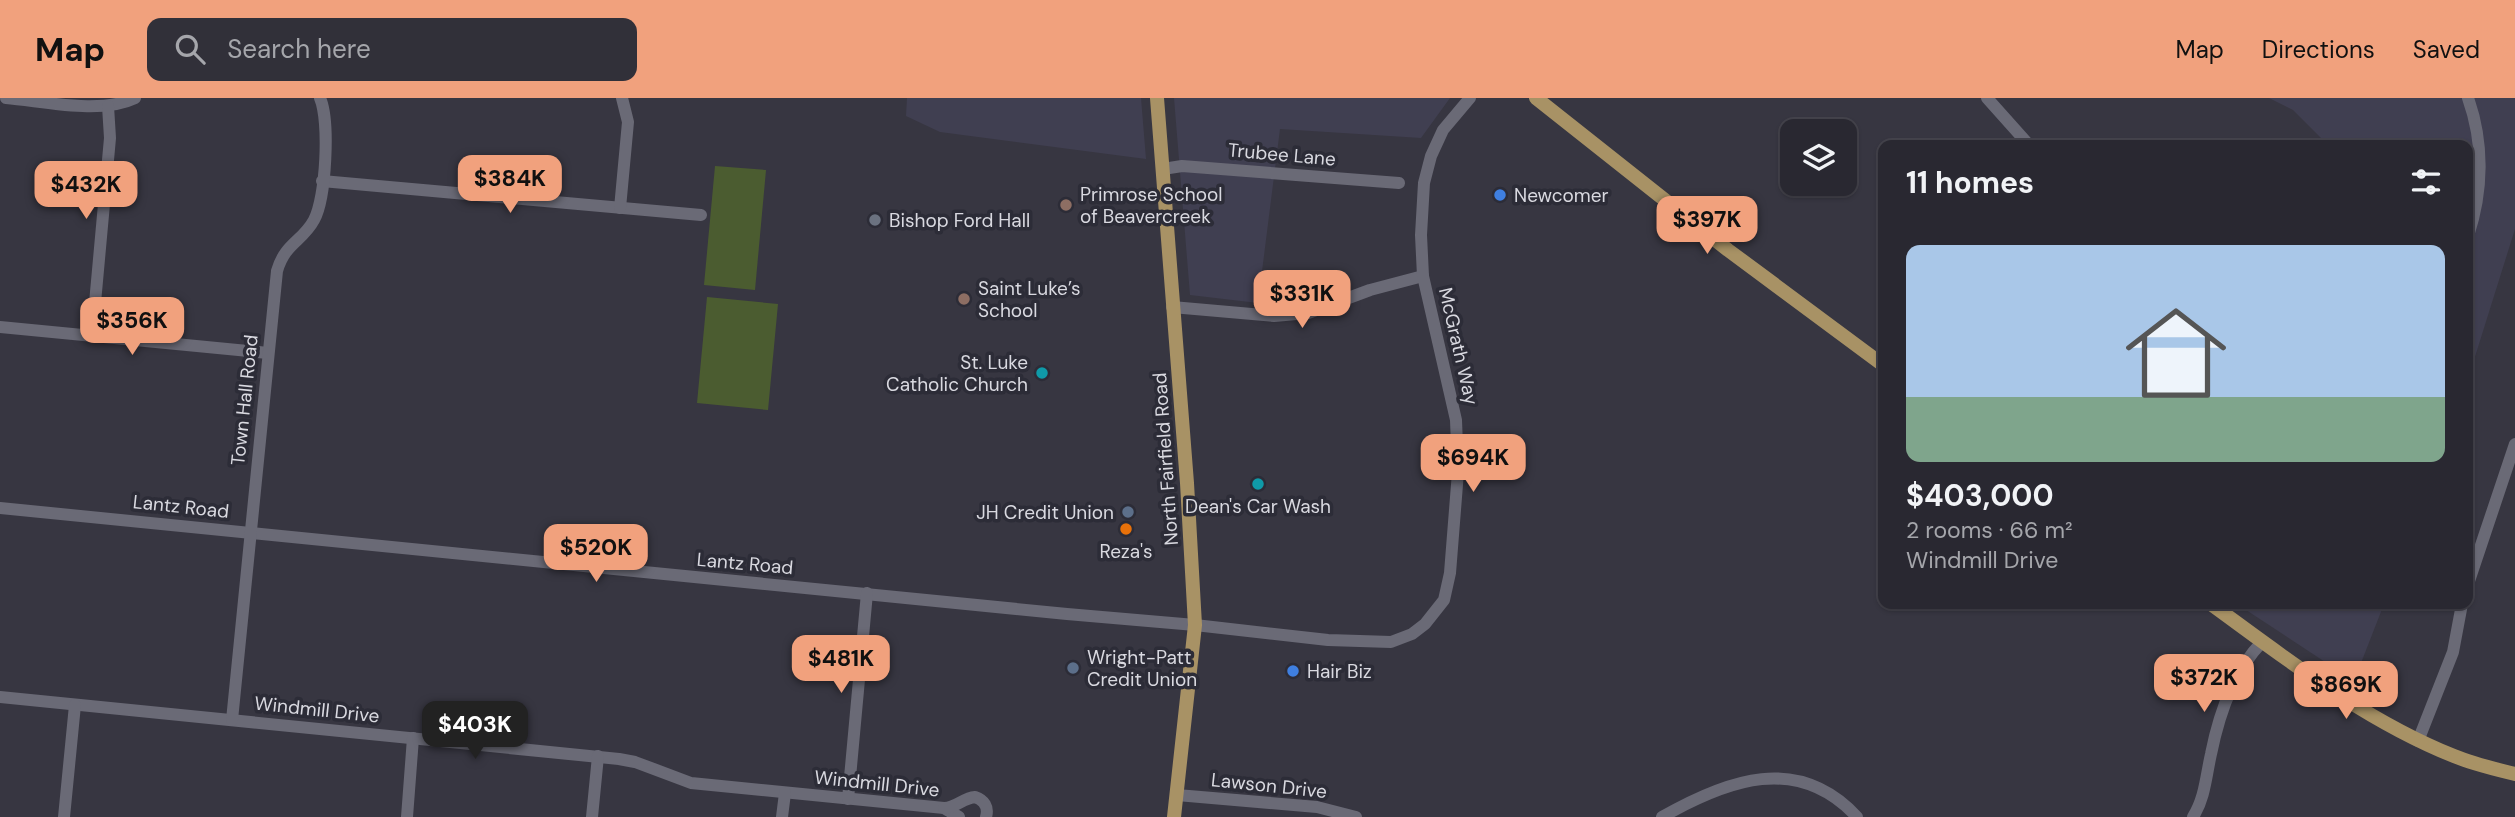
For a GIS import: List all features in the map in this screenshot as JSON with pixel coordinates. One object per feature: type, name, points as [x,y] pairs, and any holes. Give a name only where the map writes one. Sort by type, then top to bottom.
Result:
[{"type":"main road","name":"North Fairfield Road","points":[[1157,98],[1195,625],[1174,817]]},
{"type":"main road","points":[[1536,98],[1744,263],[1878,361]]},
{"type":"main road","points":[[2218,609],[2336,696],[2418,741],[2456,757],[2515,774]]},
{"type":"street","points":[[6,98],[108,106],[135,98]]},
{"type":"street","name":"Town Hall Road","points":[[232,720],[276,275],[285,251],[315,219],[320,204],[327,124],[325,108],[320,98]]},
{"type":"street","points":[[620,208],[628,122],[622,98]]},
{"type":"street","name":"McGrath Way","points":[[1195,625],[1328,640],[1391,642],[1419,629],[1444,600],[1450,573],[1458,472],[1456,420],[1423,276],[1421,235],[1424,183],[1431,156],[1443,130],[1471,98]]},
{"type":"street","points":[[1987,98],[2025,140]]},
{"type":"street","points":[[2004,117],[2005,98]]},
{"type":"street","points":[[2468,98],[2477,130],[2480,161],[2473,215]]},
{"type":"street","points":[[92,336],[110,138],[108,106]]},
{"type":"street","name":"Trubee Lane","points":[[1163,169],[1182,166],[1399,183]]},
{"type":"street","points":[[322,181],[701,215]]},
{"type":"street","points":[[1172,307],[1274,316],[1308,313],[1370,290],[1423,276]]},
{"type":"street","points":[[0,327],[268,353]]},
{"type":"street","points":[[2473,569],[2515,444]]},
{"type":"street","name":"Lantz Road","points":[[0,508],[1195,625]]},
{"type":"street","points":[[848,799],[867,593]]},
{"type":"street","points":[[2418,741],[2453,652],[2461,609]]},
{"type":"street","points":[[2193,817],[2202,797],[2217,726],[2225,702],[2252,652],[2262,642]]},
{"type":"street","name":"Windmill Drive","points":[[0,697],[598,756],[635,762],[691,783],[944,808],[958,817]]},
{"type":"street","points":[[64,817],[75,705]]},
{"type":"street","points":[[407,817],[413,738]]},
{"type":"street","points":[[592,817],[598,756]]},
{"type":"street","points":[[1662,817],[1723,787],[1773,778],[1812,785],[1837,799],[1857,817]]},
{"type":"street","points":[[782,817],[785,793]]},
{"type":"street","name":"Lawson Drive","points":[[1177,795],[1317,807],[1353,817]]},
{"type":"street","points":[[944,808],[975,797],[985,803],[986,817]]},
{"type":"shaded area","points":[[907,98],[1141,98],[1146,159],[940,132],[906,116]]},
{"type":"shaded area","points":[[1174,98],[1450,98],[1421,138],[1280,129],[1258,303],[1190,295]]},
{"type":"shaded area","points":[[2269,98],[2515,98],[2515,229],[2473,363],[2473,140],[2323,140],[2293,110]]},
{"type":"shaded area","points":[[2245,609],[2382,609],[2354,681]]},
{"type":"green space","points":[[715,166],[766,170],[755,290],[704,285]]},
{"type":"green space","points":[[707,297],[778,304],[768,410],[697,403]]},
{"type":"place","name":"Newcomer","points":[[1500,195]]},
{"type":"place","name":"Primrose School of Beavercreek","points":[[1066,205]]},
{"type":"place","name":"Bishop Ford Hall","points":[[875,220]]},
{"type":"place","name":"Saint Luke’s School","points":[[964,299]]},
{"type":"place","name":"St. Luke Catholic Church","points":[[1042,373]]},
{"type":"place","name":"Dean's Car Wash","points":[[1258,484]]},
{"type":"place","name":"JH Credit Union","points":[[1128,512]]},
{"type":"place","name":"Reza's","points":[[1126,529]]},
{"type":"place","name":"Wright-Patt Credit Union","points":[[1073,668]]},
{"type":"place","name":"Hair Biz","points":[[1293,671]]}]
